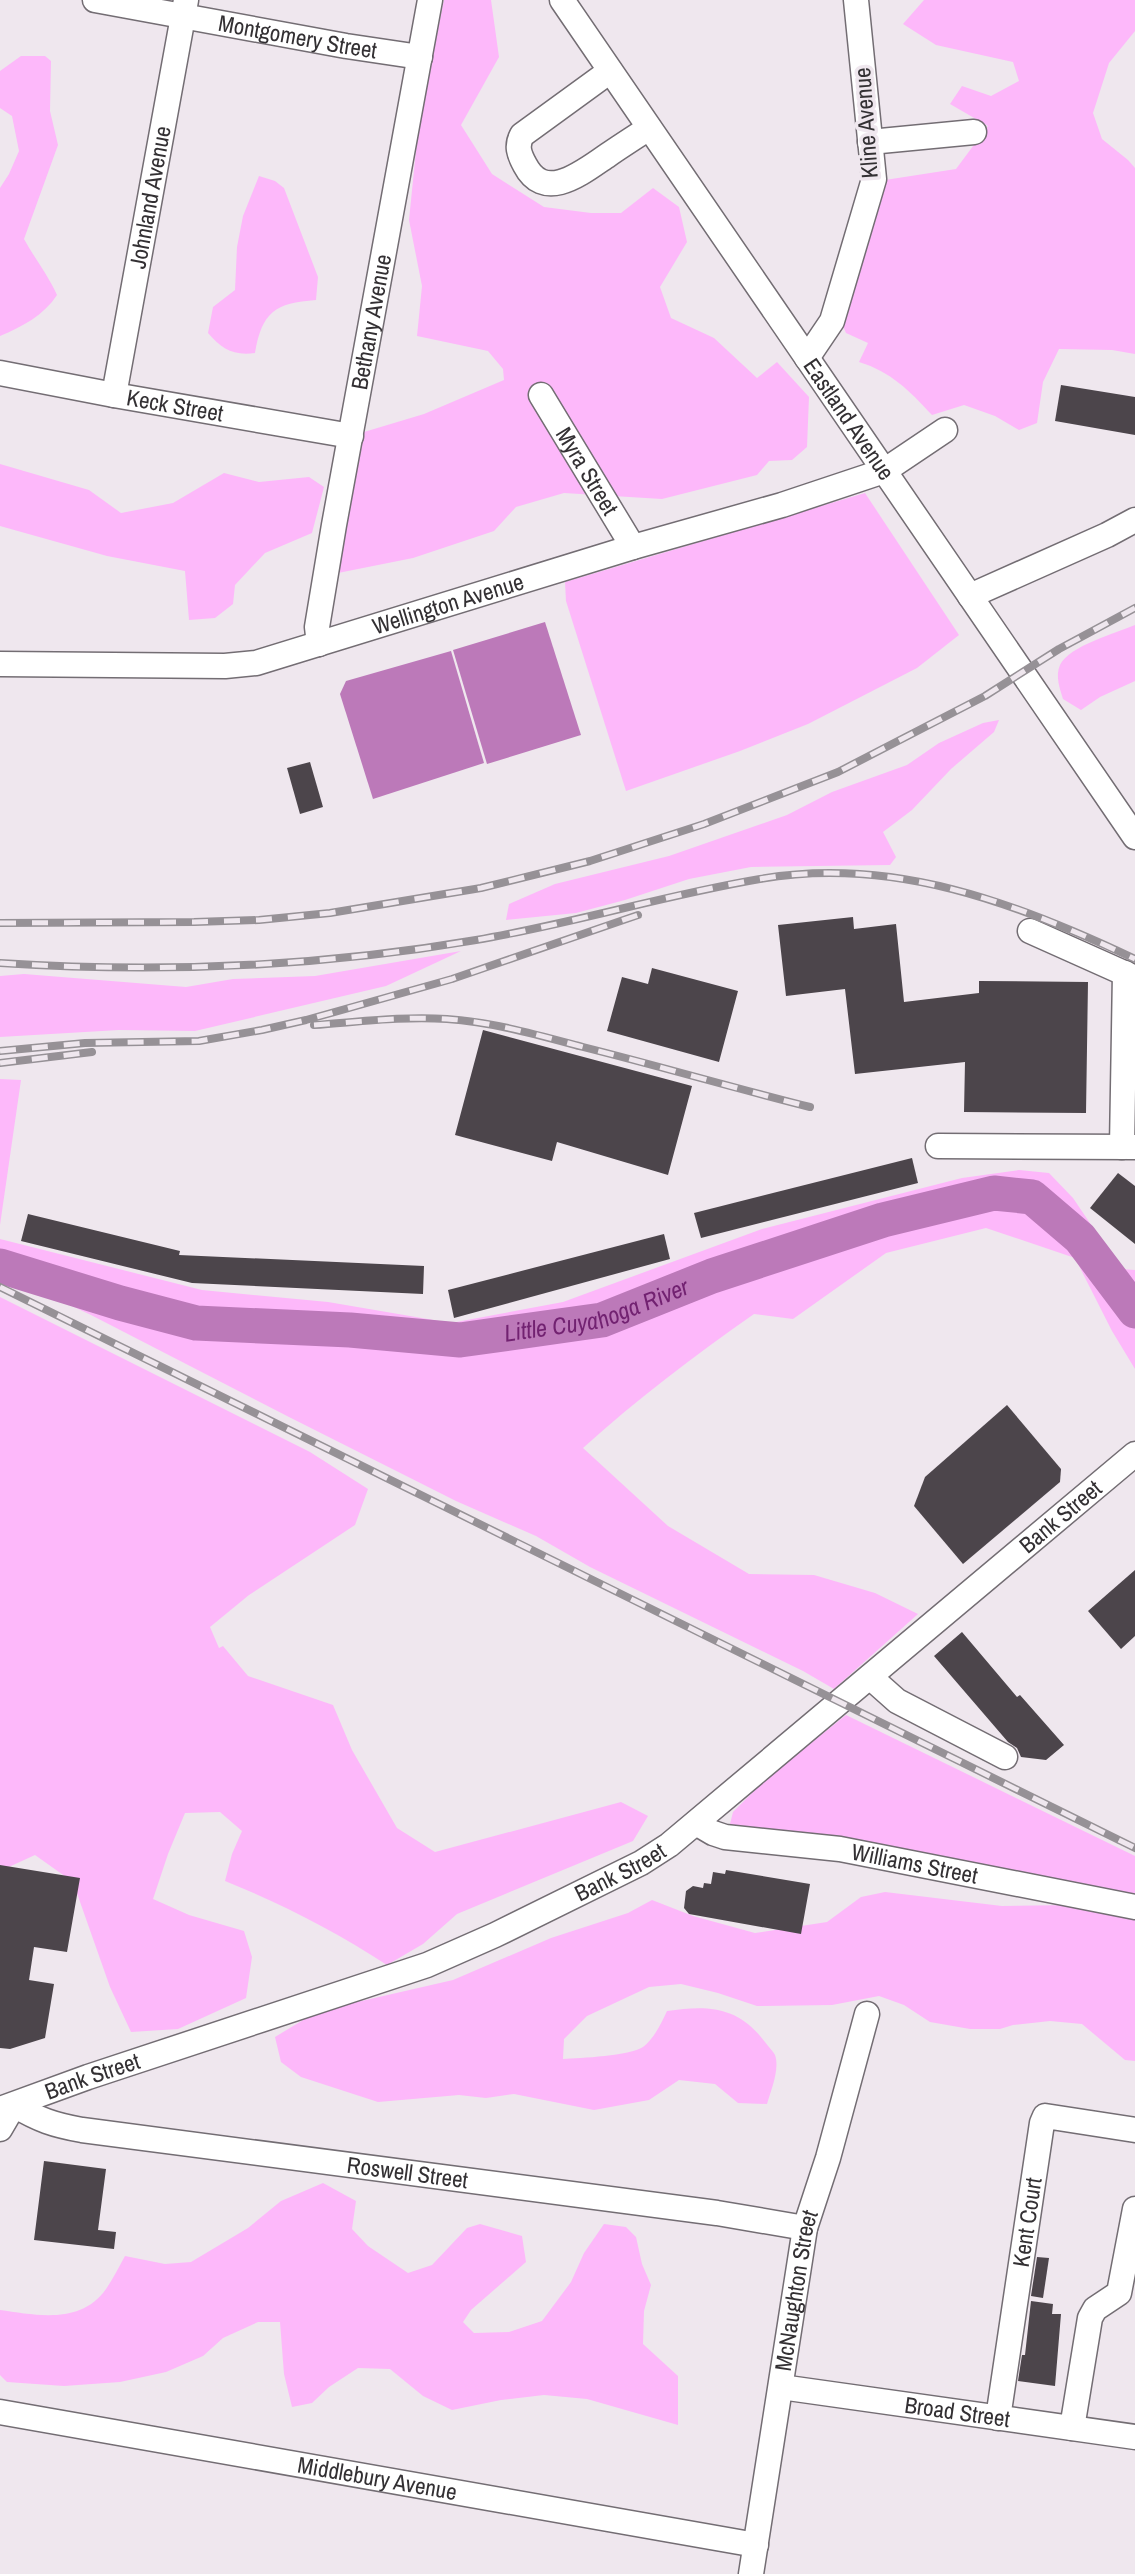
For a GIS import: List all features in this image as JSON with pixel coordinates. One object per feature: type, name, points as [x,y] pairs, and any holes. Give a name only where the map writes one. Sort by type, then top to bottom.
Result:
[{"type":"street","name":"Montgomery Street","points":[[95,0],[184,8],[420,57]]},
{"type":"street","name":"Bethany Avenue","points":[[319,644],[319,614],[430,0]]},
{"type":"street","name":"Eastland Avenue","points":[[562,0],[1135,837]]},
{"type":"street","name":"Kline Avenue","points":[[807,358],[832,321],[874,179],[856,0]]},
{"type":"street","name":"Johnland Avenue","points":[[114,395],[184,8]]},
{"type":"street","points":[[610,71],[522,135],[518,143],[520,155],[529,172],[544,183],[558,183],[575,177],[649,128]]},
{"type":"street","points":[[870,142],[974,132]]},
{"type":"street","name":"Keck Street","points":[[0,373],[351,436]]},
{"type":"street","name":"Myra Street","points":[[541,395],[633,547]]},
{"type":"street","name":"Wellington Avenue","points":[[0,664],[225,666],[256,663],[633,547],[782,505],[884,471],[945,429]]},
{"type":"street","points":[[970,596],[1135,520]]},
{"type":"street","points":[[938,1146],[1128,1147],[1130,976],[1030,931]]},
{"type":"street","name":"Bank Street","points":[[7,2107],[88,2077],[232,2031],[449,1956],[641,1863],[696,1823],[1135,1454]]},
{"type":"street","points":[[870,1677],[897,1701],[1005,1757]]},
{"type":"street","name":"Williams Street","points":[[696,1823],[713,1833],[725,1836],[840,1849],[1135,1907]]},
{"type":"street","name":"McNaughton Street","points":[[751,2574],[805,2228],[828,2158],[867,2014]]},
{"type":"street","points":[[0,2129],[7,2107]]},
{"type":"street","name":"Roswell Street","points":[[7,2107],[50,2124],[82,2130],[717,2213],[805,2228]]},
{"type":"street","name":"Kent Court","points":[[998,2418],[1045,2116],[1135,2130]]},
{"type":"street","points":[[1072,2428],[1090,2318],[1096,2309],[1119,2293],[1135,2209]]},
{"type":"street","name":"Broad Street","points":[[781,2387],[1135,2437]]},
{"type":"street","name":"Middlebury Avenue","points":[[0,2412],[755,2545]]},
{"type":"shaded area","points":[[444,0],[491,0],[499,57],[461,125],[492,174],[544,207],[591,213],[621,213],[653,188],[679,207],[687,242],[660,287],[671,318],[714,338],[757,378],[777,362],[809,397],[807,447],[792,460],[769,461],[757,475],[662,499],[564,493],[516,507],[494,531],[413,558],[333,574],[364,432],[424,414],[504,380],[503,369],[488,351],[417,336],[422,286],[409,220],[419,121]]},
{"type":"shaded area","points":[[924,0],[1135,0],[1135,31],[1109,63],[1093,113],[1102,139],[1135,168],[1135,354],[1112,350],[1059,349],[1043,382],[1037,423],[1019,430],[995,416],[964,405],[932,415],[899,383],[881,371],[859,362],[868,343],[846,333],[843,326],[857,269],[885,180],[956,169],[988,126],[950,104],[962,86],[991,96],[1019,81],[1013,62],[936,45],[903,24]]},
{"type":"shaded area","points":[[21,56],[45,56],[51,61],[50,111],[58,145],[24,239],[57,295],[46,309],[32,320],[0,336],[0,188],[19,151],[12,116],[0,108],[0,71]]},
{"type":"shaded area","points":[[259,176],[275,181],[284,188],[318,277],[316,300],[290,304],[273,312],[262,328],[255,353],[240,353],[223,347],[208,333],[213,307],[235,290],[237,247],[243,216]]},
{"type":"shaded area","points":[[0,464],[89,490],[121,513],[173,503],[224,473],[259,482],[309,477],[324,487],[312,533],[265,553],[235,585],[233,604],[215,618],[189,620],[185,571],[107,556],[0,526]]},
{"type":"shaded area","points":[[865,493],[959,635],[917,668],[808,724],[626,791],[566,601],[565,582]]},
{"type":"shaded area","points":[[545,622],[581,735],[487,764],[453,650]]},
{"type":"shaded area","points":[[1135,625],[1135,681],[1100,697],[1081,710],[1063,699],[1058,674],[1065,658],[1083,646]]},
{"type":"shaded area","points":[[451,651],[484,763],[373,799],[340,694],[346,681]]},
{"type":"shaded area","points":[[999,720],[994,732],[951,769],[912,810],[883,832],[896,857],[890,865],[751,867],[689,879],[576,913],[506,920],[509,904],[555,884],[669,856],[787,815],[832,792],[907,765],[939,743],[983,723]]},
{"type":"shaded area","points":[[461,951],[386,986],[195,1031],[119,1030],[0,1037],[0,976],[24,974],[186,987],[233,979],[315,976]]},
{"type":"shaded area","points":[[0,1079],[21,1080],[0,1225]]},
{"type":"shaded area","points":[[1019,1170],[1049,1173],[1073,1198],[1121,1269],[1135,1270],[1135,1369],[1112,1331],[1075,1258],[986,1228],[886,1253],[793,1319],[754,1314],[666,1378],[583,1448],[668,1526],[749,1574],[814,1575],[875,1593],[918,1614],[834,1689],[803,1671],[590,1567],[536,1536],[456,1501],[91,1315],[0,1275],[0,1239],[202,1290],[328,1302],[451,1323],[563,1302],[762,1229],[962,1178]]},
{"type":"shaded area","points":[[0,1297],[310,1452],[368,1489],[355,1525],[249,1595],[210,1627],[219,1648],[223,1646],[248,1676],[333,1705],[352,1750],[397,1828],[435,1852],[621,1802],[648,1816],[633,1841],[457,1914],[423,1944],[387,1965],[308,1919],[225,1881],[242,1831],[220,1812],[185,1813],[153,1899],[189,1915],[244,1931],[252,1957],[246,1998],[178,2029],[131,2032],[110,1987],[73,1882],[35,1855],[0,1871]]},
{"type":"shaded area","points":[[846,1715],[1135,1856],[1135,1902],[740,1830],[730,1824],[733,1812],[766,1779]]},
{"type":"shaded area","points":[[885,1892],[1002,1906],[1074,1905],[1135,1919],[1135,2061],[1125,2060],[1082,2024],[1050,2021],[1000,2029],[970,2029],[930,2022],[904,2005],[879,1996],[832,2005],[757,2006],[681,1984],[649,1987],[587,2016],[564,2039],[563,2059],[637,2050],[651,2040],[667,2011],[696,2008],[721,2011],[744,2021],[775,2055],[776,2073],[767,2104],[738,2103],[715,2084],[679,2080],[649,2100],[594,2110],[514,2094],[486,2098],[459,2095],[378,2102],[301,2077],[281,2062],[275,2037],[318,2011],[453,1980],[551,1938],[628,1913],[652,1900],[693,1916],[755,1933],[827,1922],[861,1897]]},
{"type":"shaded area","points":[[323,2183],[356,2201],[352,2229],[368,2246],[408,2273],[432,2265],[467,2228],[480,2224],[522,2236],[526,2262],[471,2310],[463,2322],[474,2333],[509,2332],[542,2321],[571,2282],[584,2253],[604,2224],[626,2227],[636,2237],[642,2264],[651,2285],[644,2311],[643,2344],[678,2376],[678,2425],[587,2399],[544,2395],[452,2410],[423,2396],[390,2369],[358,2368],[329,2387],[312,2403],[292,2407],[284,2374],[280,2322],[258,2322],[223,2338],[203,2356],[166,2372],[120,2382],[64,2386],[7,2382],[0,2375],[0,2310],[57,2315],[84,2308],[106,2289],[125,2256],[165,2264],[191,2262],[248,2228],[281,2201]]},
{"type":"building","points":[[1061,385],[1135,397],[1135,435],[1055,421]]},
{"type":"building","points":[[310,762],[323,807],[300,814],[287,768]]},
{"type":"building","points":[[853,917],[854,929],[896,924],[904,1002],[979,993],[979,981],[1088,982],[1086,1113],[964,1112],[965,1062],[855,1074],[845,989],[786,996],[778,925]]},
{"type":"building","points":[[652,968],[738,991],[719,1062],[607,1031],[622,977],[648,984]]},
{"type":"building","points":[[483,1030],[692,1086],[668,1175],[557,1142],[552,1161],[455,1135]]},
{"type":"building","points":[[912,1158],[918,1183],[701,1238],[694,1213]]},
{"type":"building","points":[[1118,1173],[1135,1186],[1135,1244],[1090,1208]]},
{"type":"building","points":[[28,1214],[180,1251],[179,1255],[424,1266],[423,1294],[192,1283],[21,1241]]},
{"type":"building","points":[[664,1234],[670,1259],[454,1318],[448,1290]]},
{"type":"building","points":[[1007,1405],[1061,1469],[1060,1482],[963,1564],[914,1506],[925,1477]]},
{"type":"building","points":[[1135,1570],[1135,1636],[1121,1649],[1088,1611]]},
{"type":"building","points":[[962,1632],[1017,1697],[1020,1695],[1064,1745],[1046,1760],[1021,1757],[1017,1748],[1008,1742],[934,1656]]},
{"type":"building","points":[[0,1865],[80,1878],[67,1952],[34,1947],[29,1980],[54,1984],[45,2038],[10,2049],[0,2048]]},
{"type":"building","points":[[726,1870],[810,1884],[801,1934],[689,1914],[684,1908],[686,1891],[693,1886],[703,1888],[704,1883],[711,1884],[713,1872],[725,1874]]},
{"type":"building","points":[[44,2161],[106,2169],[98,2230],[116,2232],[114,2249],[34,2240]]},
{"type":"building","points":[[1037,2257],[1049,2258],[1043,2298],[1031,2296]]},
{"type":"building","points":[[1031,2301],[1053,2304],[1052,2314],[1061,2314],[1055,2386],[1018,2381],[1022,2355],[1025,2355]]},
{"type":"waterway","name":"Little Cuyahoga River","points":[[0,1266],[196,1323],[350,1330],[460,1340],[602,1320],[712,1276],[883,1220],[994,1193],[1032,1197],[1080,1238],[1135,1311]]},
{"type":"railway","points":[[0,923],[194,922],[259,920],[330,913],[481,888],[590,861],[704,824],[838,772],[985,696],[1059,649],[1135,608]]},
{"type":"railway","points":[[0,963],[179,967],[298,962],[358,956],[476,940],[724,886],[809,874],[858,874],[906,879],[953,889],[1045,920],[1135,959]]},
{"type":"railway","points":[[0,1051],[85,1043],[199,1041],[262,1030],[452,979],[638,915]]},
{"type":"railway","points":[[314,1025],[414,1018],[481,1023],[810,1107]]},
{"type":"railway","points":[[0,1063],[92,1052]]},
{"type":"railway","points":[[0,1287],[1135,1848]]}]
